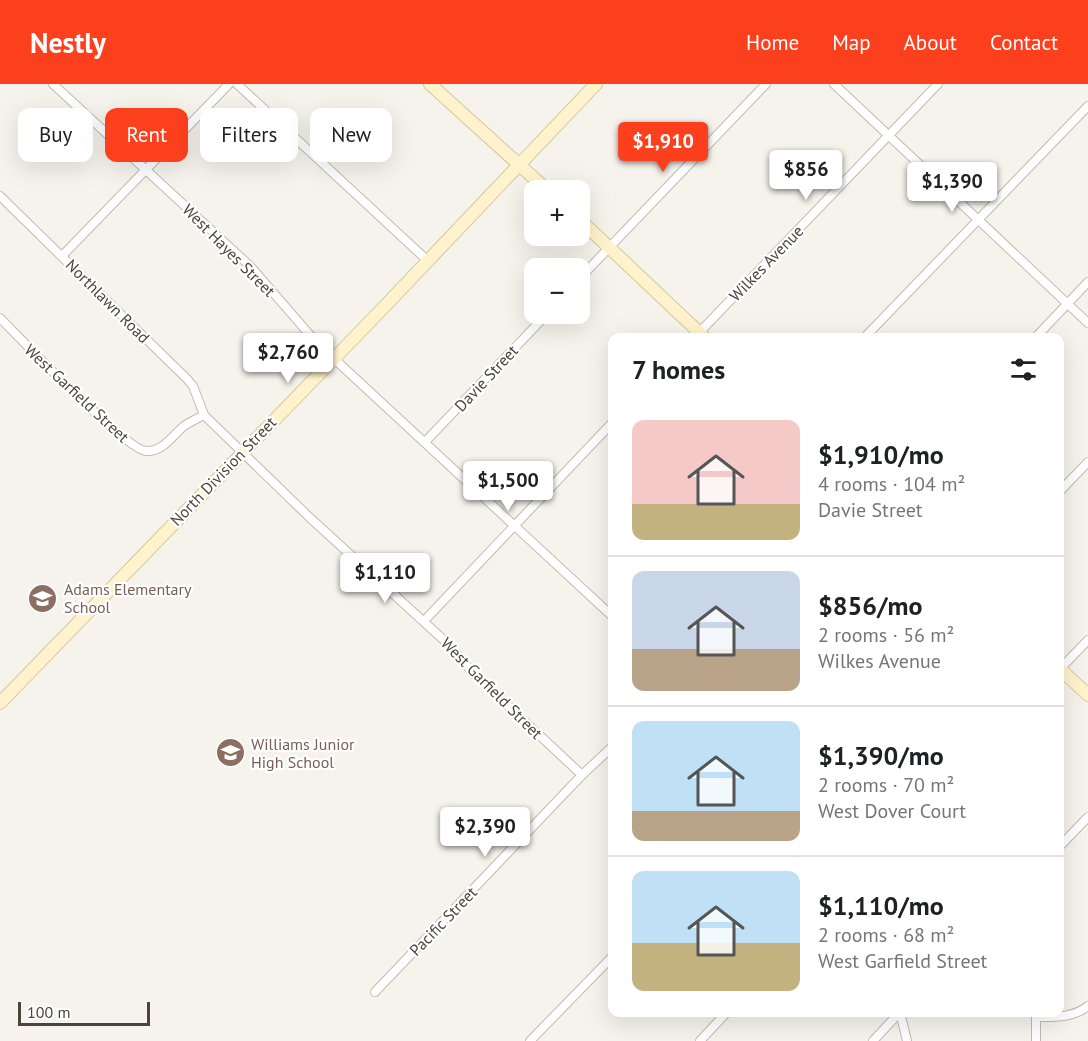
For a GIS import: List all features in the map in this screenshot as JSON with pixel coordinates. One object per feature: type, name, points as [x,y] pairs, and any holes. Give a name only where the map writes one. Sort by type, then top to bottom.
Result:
[{"type":"main road","points":[[430,84],[535,180]]},
{"type":"main road","name":"North Division Street","points":[[0,703],[596,84]]},
{"type":"main road","points":[[590,230],[697,333]]},
{"type":"main road","points":[[1064,673],[1088,695]]},
{"type":"street","name":"West Hayes Street","points":[[53,84],[251,267],[294,319],[334,358],[608,612]]},
{"type":"street","points":[[62,256],[229,84]]},
{"type":"street","points":[[237,84],[428,261]]},
{"type":"street","points":[[590,268],[766,84]]},
{"type":"street","points":[[834,84],[1088,323]]},
{"type":"street","name":"Wilkes Avenue","points":[[703,333],[938,84]]},
{"type":"street","points":[[869,333],[1088,106]]},
{"type":"street","name":"Northlawn Road","points":[[0,196],[187,379],[193,386],[204,415]]},
{"type":"street","points":[[1040,333],[1088,282]]},
{"type":"street","name":"West Garfield Street","points":[[0,318],[73,392],[125,440],[137,448],[147,451],[160,447],[185,425],[204,415],[308,516],[424,621],[474,674],[582,775]]},
{"type":"street","name":"Davie Street","points":[[425,442],[537,324]]},
{"type":"street","points":[[424,621],[608,427]]},
{"type":"street","points":[[1064,487],[1088,462]]},
{"type":"street","points":[[604,608],[608,604]]},
{"type":"street","points":[[1064,664],[1088,640]]},
{"type":"street","name":"Pacific Street","points":[[375,992],[582,775],[608,751]]},
{"type":"street","points":[[1064,842],[1088,817]]},
{"type":"street","points":[[530,1041],[608,961]]},
{"type":"street","points":[[1064,1015],[1081,1011],[1088,1006]]},
{"type":"street","points":[[700,1041],[722,1017]]},
{"type":"street","points":[[873,1041],[896,1017]]},
{"type":"street","points":[[901,1017],[907,1041]]},
{"type":"street","points":[[1036,1017],[1036,1041]]},
{"type":"place","name":"Adams Elementary School","points":[[43,598]]},
{"type":"place","name":"Williams Junior High School","points":[[230,753]]}]
